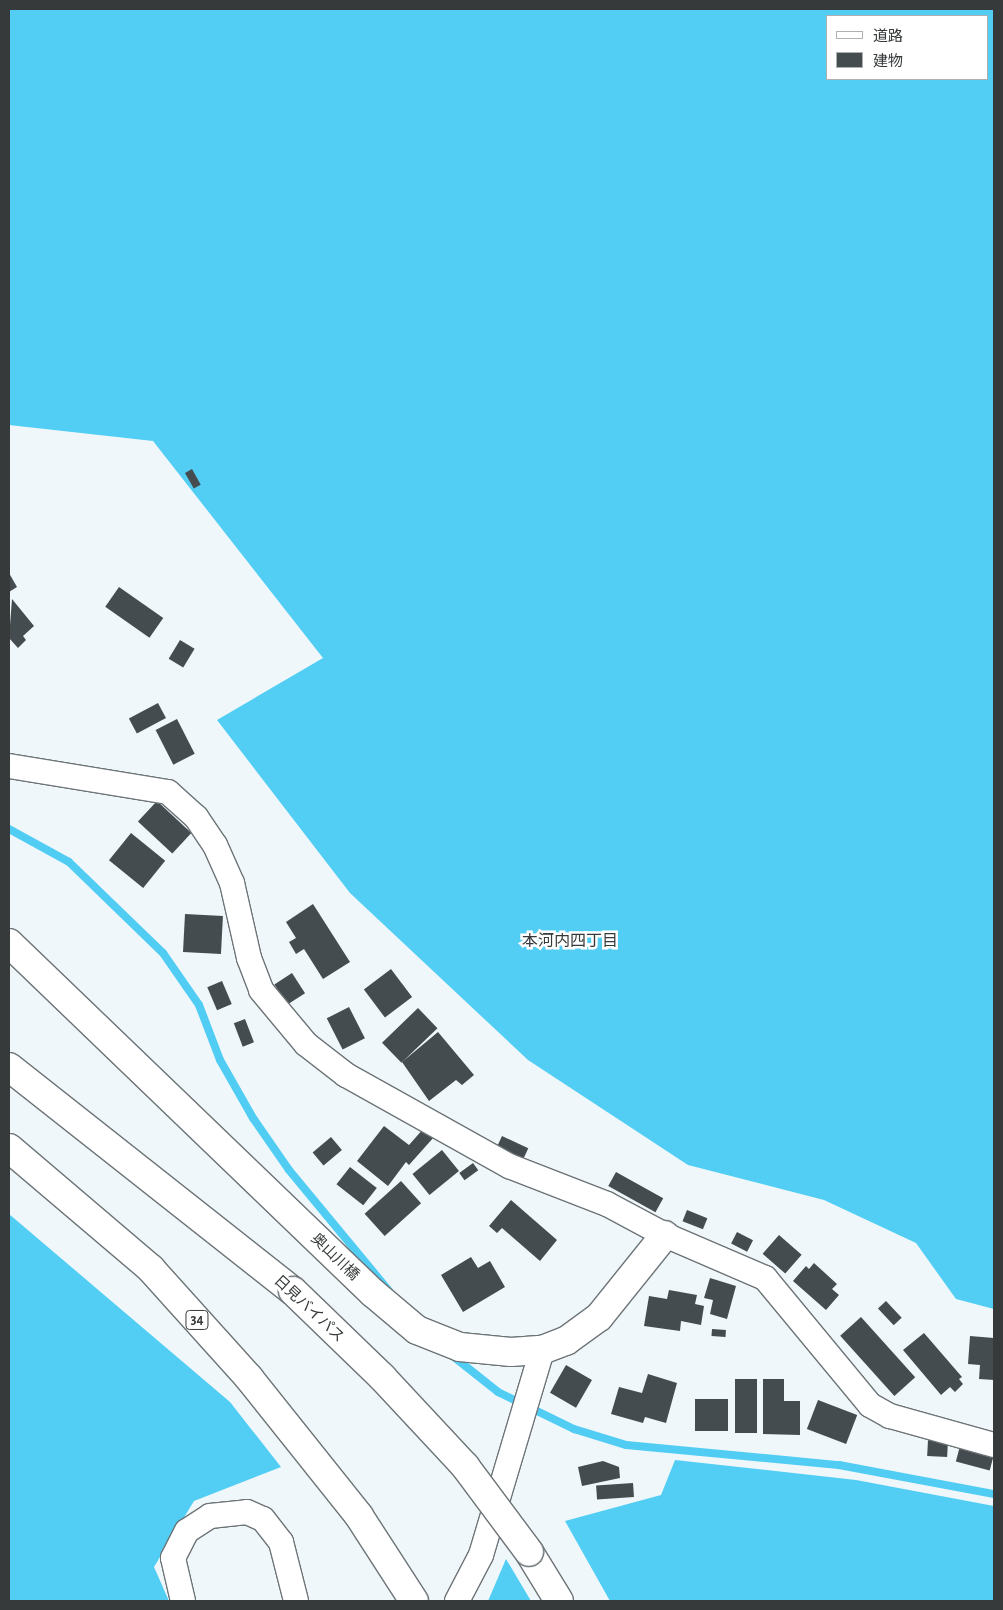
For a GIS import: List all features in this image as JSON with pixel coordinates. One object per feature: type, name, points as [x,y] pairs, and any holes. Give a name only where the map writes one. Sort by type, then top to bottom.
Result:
[{"type":"main road","name":"奥山川橋","points":[[9,943],[187,1112],[373,1293],[417,1330],[460,1347],[511,1352],[542,1350],[566,1341],[600,1317],[665,1235]]},
{"type":"main road","name":"日見バイパス","points":[[9,1067],[292,1291],[382,1377],[465,1466],[529,1552],[559,1601]]},
{"type":"main road","name":"34","points":[[9,1148],[151,1269],[249,1378],[359,1516],[414,1601]]},
{"type":"street","points":[[9,766],[168,792],[196,817],[215,845],[232,883],[249,958],[260,990],[306,1044],[346,1075],[510,1166],[606,1204],[665,1235],[765,1278],[870,1405],[890,1416],[994,1445]]},
{"type":"street","points":[[457,1601],[481,1555],[521,1427],[531,1382],[542,1350]]},
{"type":"street","points":[[183,1601],[173,1558],[187,1531],[210,1516],[247,1512],[263,1519],[281,1542],[296,1601]]},
{"type":"shaded area","points":[[9,9],[994,9],[994,1309],[956,1299],[916,1243],[824,1200],[688,1165],[528,1060],[350,893],[217,720],[323,658],[153,441],[9,425]]},
{"type":"shaded area","points":[[9,1214],[230,1402],[281,1467],[194,1501],[154,1567],[169,1601],[9,1601]]},
{"type":"shaded area","points":[[675,1460],[856,1480],[994,1506],[994,1601],[610,1601],[565,1521],[661,1495]]},
{"type":"shaded area","points":[[506,1559],[531,1601],[488,1601]]},
{"type":"building","points":[[192,469],[201,485],[194,489],[185,473]]},
{"type":"building","points":[[9,573],[17,587],[9,592]]},
{"type":"building","points":[[119,587],[163,618],[149,638],[105,607]]},
{"type":"building","points":[[12,599],[34,626],[23,636],[26,640],[18,648],[9,638]]},
{"type":"building","points":[[180,640],[195,649],[183,668],[169,659]]},
{"type":"building","points":[[158,703],[166,718],[137,734],[129,718]]},
{"type":"building","points":[[177,719],[195,754],[173,765],[156,730]]},
{"type":"building","points":[[157,801],[191,833],[172,854],[138,821]]},
{"type":"building","points":[[131,833],[165,861],[143,888],[109,860]]},
{"type":"building","points":[[313,904],[350,962],[323,979],[304,949],[296,954],[289,942],[296,938],[286,922]]},
{"type":"building","points":[[185,914],[223,916],[221,954],[183,952]]},
{"type":"building","points":[[391,969],[412,997],[385,1017],[364,989]]},
{"type":"building","points":[[292,973],[305,993],[287,1005],[274,984]]},
{"type":"building","points":[[222,981],[232,1004],[217,1010],[207,987]]},
{"type":"building","points":[[349,1007],[365,1038],[343,1050],[327,1018]]},
{"type":"building","points":[[418,1008],[437,1028],[401,1063],[382,1043]]},
{"type":"building","points":[[245,1019],[254,1042],[243,1047],[234,1023]]},
{"type":"building","points":[[438,1032],[474,1075],[462,1085],[456,1080],[429,1101],[402,1062]]},
{"type":"building","points":[[384,1126],[409,1145],[424,1128],[434,1137],[409,1165],[406,1162],[388,1186],[357,1161]]},
{"type":"building","points":[[502,1136],[528,1148],[522,1161],[496,1149]]},
{"type":"building","points":[[331,1137],[342,1150],[324,1165],[313,1152]]},
{"type":"building","points":[[442,1150],[459,1171],[429,1195],[412,1174]]},
{"type":"building","points":[[473,1163],[478,1170],[465,1180],[459,1173]]},
{"type":"building","points":[[350,1167],[377,1188],[363,1205],[336,1184]]},
{"type":"building","points":[[616,1172],[663,1198],[655,1212],[608,1186]]},
{"type":"building","points":[[401,1181],[421,1203],[385,1236],[365,1214]]},
{"type":"building","points":[[511,1200],[557,1240],[540,1261],[502,1228],[497,1233],[489,1226]]},
{"type":"building","points":[[687,1210],[707,1218],[703,1229],[683,1221]]},
{"type":"building","points":[[737,1232],[753,1240],[747,1252],[731,1244]]},
{"type":"building","points":[[779,1235],[802,1255],[785,1274],[763,1254]]},
{"type":"building","points":[[471,1257],[478,1268],[490,1261],[505,1287],[463,1312],[441,1275]]},
{"type":"building","points":[[814,1263],[837,1284],[832,1289],[839,1295],[826,1310],[793,1281],[806,1266],[809,1269]]},
{"type":"building","points":[[710,1278],[736,1286],[727,1319],[710,1314],[713,1300],[704,1298]]},
{"type":"building","points":[[669,1290],[697,1295],[695,1304],[704,1306],[701,1325],[681,1321],[680,1331],[644,1326],[649,1296],[667,1299]]},
{"type":"building","points":[[886,1301],[902,1318],[894,1325],[878,1309]]},
{"type":"building","points":[[861,1317],[915,1377],[894,1396],[840,1336]]},
{"type":"building","points":[[712,1329],[726,1330],[725,1337],[712,1336]]},
{"type":"building","points":[[924,1333],[962,1377],[959,1379],[963,1384],[955,1392],[950,1387],[941,1395],[903,1350]]},
{"type":"building","points":[[970,1336],[994,1338],[994,1380],[979,1379],[980,1365],[968,1364]]},
{"type":"building","points":[[566,1365],[592,1380],[576,1408],[550,1393]]},
{"type":"building","points":[[648,1374],[677,1383],[666,1423],[645,1417],[643,1423],[611,1414],[619,1387],[642,1393]]},
{"type":"building","points":[[735,1379],[757,1379],[757,1433],[735,1433]]},
{"type":"building","points":[[763,1379],[784,1379],[784,1401],[800,1401],[800,1435],[763,1434]]},
{"type":"building","points":[[695,1399],[728,1399],[728,1431],[695,1431]]},
{"type":"building","points":[[818,1400],[857,1415],[846,1444],[807,1429]]},
{"type":"building","points":[[928,1440],[948,1441],[947,1457],[927,1456]]},
{"type":"building","points":[[960,1446],[994,1455],[990,1471],[956,1461]]},
{"type":"building","points":[[603,1461],[619,1467],[620,1478],[582,1486],[578,1467]]},
{"type":"building","points":[[633,1483],[634,1497],[597,1500],[596,1486]]},
{"type":"waterway","points":[[9,829],[69,862],[163,953],[199,1005],[220,1060],[253,1118],[289,1170],[389,1291]]},
{"type":"waterway","points":[[449,1353],[498,1392],[574,1429],[626,1445],[839,1465],[994,1494]]},
{"type":"district","name":"本河内四丁目","points":[[570,941]]}]
